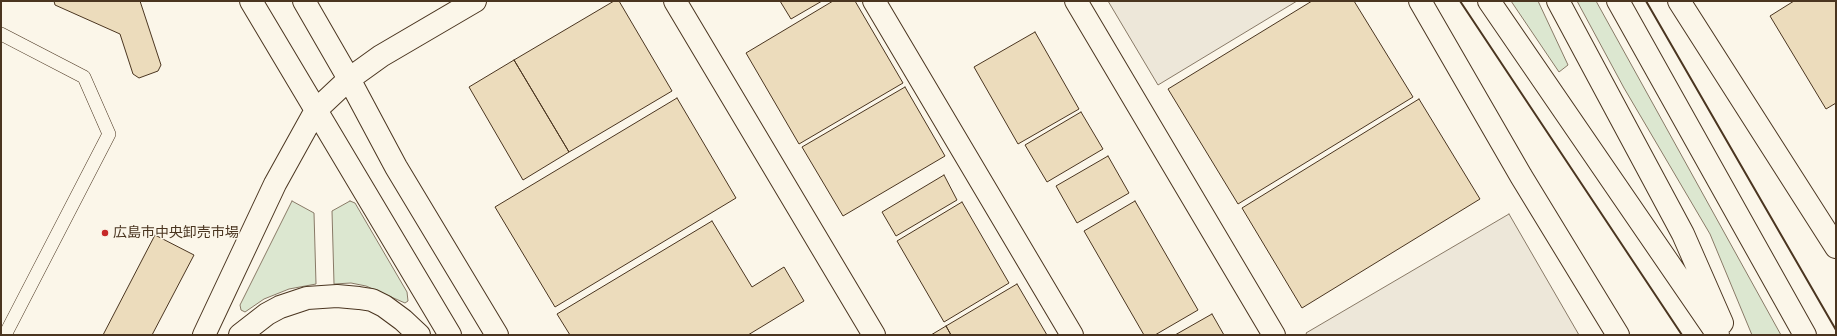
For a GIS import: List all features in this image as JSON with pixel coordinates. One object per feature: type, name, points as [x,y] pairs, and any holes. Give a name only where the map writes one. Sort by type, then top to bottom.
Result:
[{"type":"street","points":[[251,1],[450,335]]},
{"type":"street","points":[[304,1],[349,79],[396,167],[497,335]]},
{"type":"street","points":[[204,335],[275,184],[316,110],[349,79],[381,56],[475,1]]},
{"type":"street","points":[[674,1],[874,335]]},
{"type":"street","points":[[874,1],[1072,335]]},
{"type":"street","points":[[1076,1],[1274,335]]},
{"type":"street","points":[[1420,1],[1521,176],[1618,335]]},
{"type":"street","points":[[1488,1],[1718,335]]},
{"type":"street","points":[[1558,1],[1683,234],[1727,335]]},
{"type":"street","points":[[1618,1],[1805,335]]},
{"type":"street","points":[[1679,1],[1836,246]]},
{"type":"street","points":[[1521,176],[1573,240],[1631,335]]},
{"type":"street","points":[[240,335],[267,314],[280,307],[307,298],[337,296],[365,299],[384,306],[395,313],[418,335]]},
{"type":"lane","points":[[1,34],[84,77],[110,134],[5,335]]},
{"type":"green space","points":[[1511,1],[1538,1],[1568,65],[1559,72]]},
{"type":"green space","points":[[1577,1],[1596,1],[1781,335],[1752,335],[1710,234],[1624,88]]},
{"type":"green space","points":[[292,201],[314,213],[316,284],[289,289],[264,299],[245,312],[241,310],[240,305]]},
{"type":"green space","points":[[350,201],[355,203],[407,292],[408,301],[405,303],[366,286],[351,283],[334,284],[332,211]]},
{"type":"shaded area","points":[[1108,1],[1297,1],[1158,85]]},
{"type":"shaded area","points":[[1509,214],[1579,335],[1307,335],[1306,333]]},
{"type":"building","points":[[54,1],[140,1],[161,65],[158,71],[139,78],[133,74],[120,34],[55,5]]},
{"type":"building","points":[[614,1],[619,1],[672,91],[569,152],[514,60]]},
{"type":"building","points":[[780,1],[822,1],[791,19]]},
{"type":"building","points":[[833,1],[855,1],[903,83],[799,144],[746,53]]},
{"type":"building","points":[[1312,1],[1354,1],[1413,97],[1238,204],[1168,89]]},
{"type":"building","points":[[1794,1],[1836,1],[1836,103],[1826,109],[1770,16]]},
{"type":"building","points":[[1035,32],[1079,109],[1018,144],[974,67]]},
{"type":"building","points":[[514,60],[569,152],[523,180],[469,87]]},
{"type":"building","points":[[905,87],[945,156],[843,216],[802,147]]},
{"type":"building","points":[[677,98],[736,198],[555,307],[495,207]]},
{"type":"building","points":[[1419,99],[1480,199],[1302,308],[1242,208]]},
{"type":"building","points":[[1081,112],[1103,149],[1047,182],[1025,145]]},
{"type":"building","points":[[1108,156],[1129,193],[1077,223],[1056,186]]},
{"type":"building","points":[[944,175],[957,200],[896,236],[882,212]]},
{"type":"building","points":[[1135,201],[1198,310],[1155,335],[1144,335],[1084,231]]},
{"type":"building","points":[[962,202],[1009,283],[944,322],[897,241]]},
{"type":"building","points":[[712,221],[752,287],[784,267],[804,301],[748,335],[570,335],[557,314]]},
{"type":"building","points":[[155,235],[194,255],[152,335],[103,335]]},
{"type":"building","points":[[1017,284],[1047,335],[951,335],[946,326]]},
{"type":"building","points":[[1212,314],[1224,335],[1175,335]]},
{"type":"building","points":[[946,326],[951,335],[931,335]]},
{"type":"wall","points":[[1460,1],[1682,335]]},
{"type":"wall","points":[[1646,1],[1836,330]]},
{"type":"place","name":"広島市中央卸売市場","points":[[105,233]]}]
